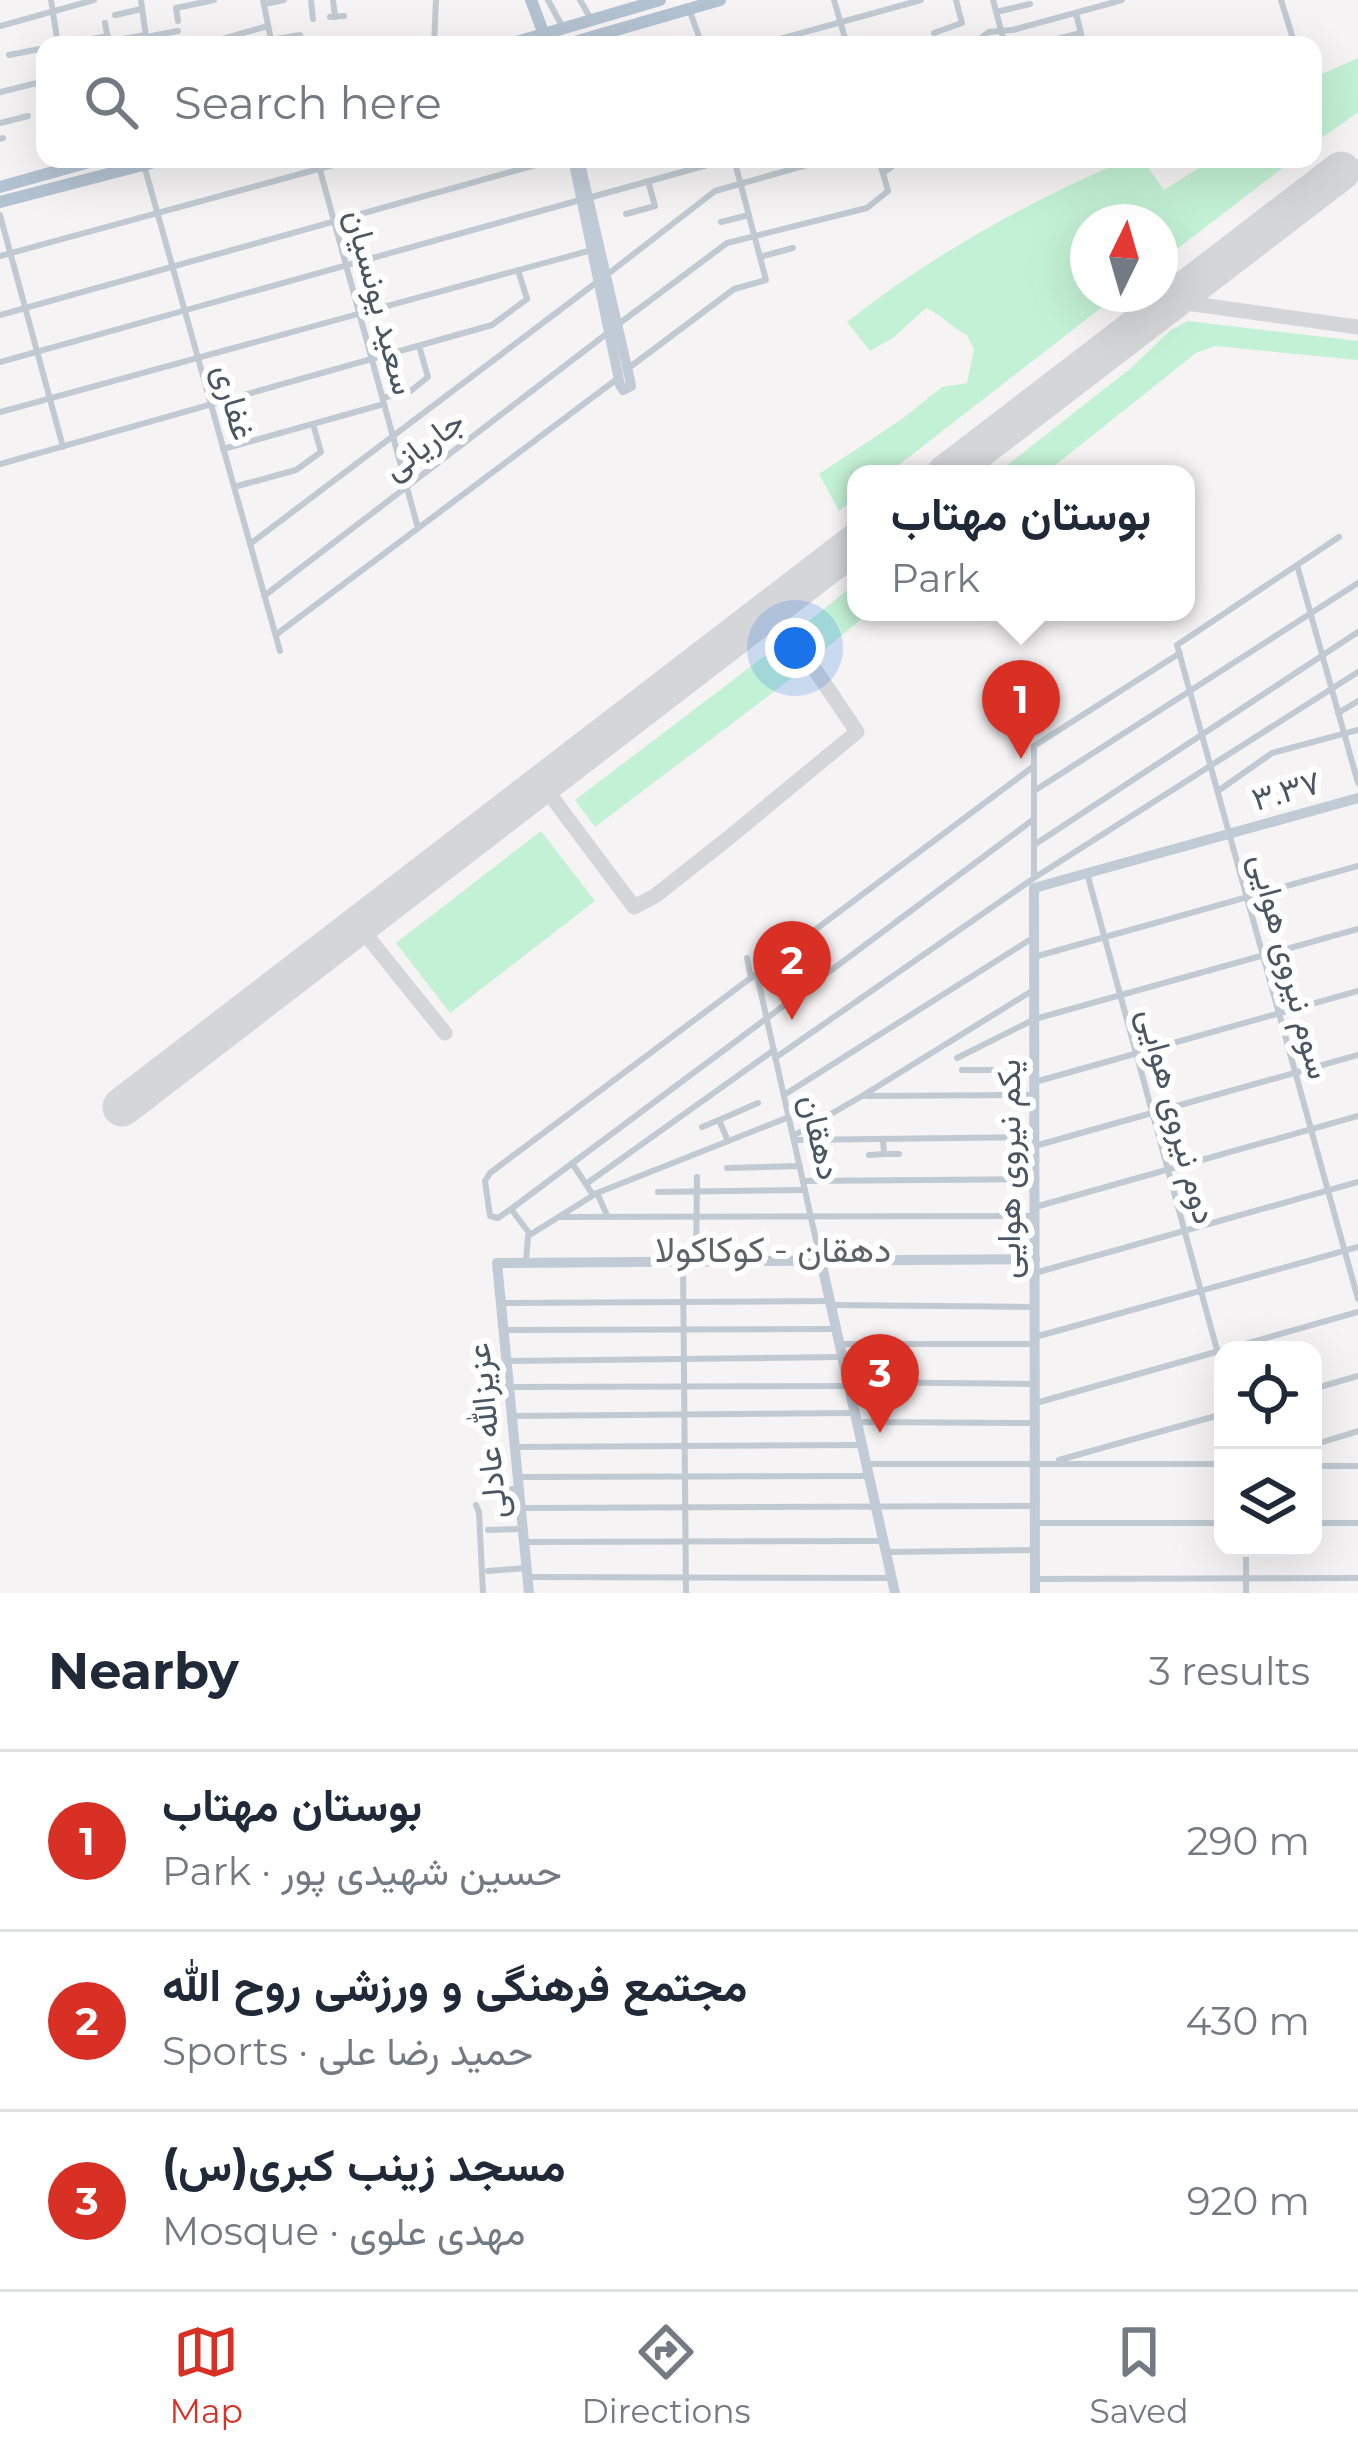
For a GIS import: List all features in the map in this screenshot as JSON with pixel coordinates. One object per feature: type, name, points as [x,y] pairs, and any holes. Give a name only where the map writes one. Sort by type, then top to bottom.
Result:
[{"type":"main road","points":[[531,0],[553,36]]},
{"type":"main road","points":[[518,36],[528,23],[531,0]]},
{"type":"main road","points":[[558,36],[591,20],[660,0]]},
{"type":"main road","points":[[563,36],[720,0]]},
{"type":"main road","points":[[0,187],[59,168]]},
{"type":"main road","points":[[0,202],[132,168]]},
{"type":"main road","points":[[578,168],[623,373]]},
{"type":"main road","points":[[585,199],[592,250],[602,278]]},
{"type":"main road","name":"۳.۳۷","points":[[1034,883],[1087,873],[1358,798]]},
{"type":"main road","name":"یکم نیروی هوایی","points":[[1034,883],[1035,1423],[1042,1463],[1035,1506],[1035,1593]]},
{"type":"main road","points":[[526,1263],[820,1261],[1035,1266]]},
{"type":"main road","name":"دهقان","points":[[820,1261],[895,1593]]},
{"type":"main road","name":"عزیزالله عادلی","points":[[526,1263],[497,1263],[529,1593]]},
{"type":"street","points":[[51,0],[57,36]]},
{"type":"street","points":[[0,26],[94,0]]},
{"type":"street","points":[[153,36],[178,26],[176,8],[214,0]]},
{"type":"street","points":[[270,36],[263,2],[284,0]]},
{"type":"street","points":[[310,0],[313,20]]},
{"type":"street","points":[[333,0],[336,16]]},
{"type":"street","points":[[434,36],[436,0]]},
{"type":"street","points":[[548,0],[554,36]]},
{"type":"street","points":[[580,0],[591,20]]},
{"type":"street","points":[[834,0],[844,36]]},
{"type":"street","points":[[803,36],[921,0]]},
{"type":"street","points":[[934,33],[962,23],[956,0]]},
{"type":"street","points":[[993,0],[1002,36]]},
{"type":"street","points":[[983,36],[1122,0]]},
{"type":"street","points":[[1282,0],[1292,36]]},
{"type":"street","points":[[115,15],[142,4],[145,35],[140,36]]},
{"type":"street","points":[[996,12],[1030,4]]},
{"type":"street","points":[[689,9],[699,36]]},
{"type":"street","points":[[1076,13],[1082,36]]},
{"type":"street","points":[[105,22],[107,36]]},
{"type":"street","points":[[233,36],[268,26]]},
{"type":"street","points":[[9,55],[36,50]]},
{"type":"street","points":[[0,92],[36,82]]},
{"type":"street","points":[[0,123],[28,116]]},
{"type":"street","name":"غفاری","points":[[145,168],[280,651]]},
{"type":"street","points":[[0,256],[324,168]]},
{"type":"street","points":[[0,315],[524,168]]},
{"type":"street","points":[[0,362],[699,168]]},
{"type":"street","points":[[275,635],[734,290],[766,280],[735,168]]},
{"type":"street","points":[[250,544],[715,191],[797,168]]},
{"type":"street","points":[[882,168],[884,173],[890,168]]},
{"type":"street","name":"سعید یونسیان","points":[[320,169],[418,528]]},
{"type":"street","name":"جاریانی","points":[[264,596],[727,243],[867,208],[888,190],[884,173]]},
{"type":"street","points":[[626,214],[655,206],[648,182]]},
{"type":"street","points":[[0,215],[63,447]]},
{"type":"street","points":[[721,222],[749,215]]},
{"type":"street","points":[[760,257],[793,248]]},
{"type":"street","points":[[0,412],[592,250]]},
{"type":"street","points":[[0,464],[492,325],[526,299],[518,270]]},
{"type":"street","points":[[224,449],[412,390],[428,376],[419,346]]},
{"type":"street","points":[[234,487],[296,470],[321,452],[313,424]]},
{"type":"street","points":[[1179,650],[1339,537]]},
{"type":"street","points":[[1297,566],[1358,783]]},
{"type":"street","points":[[1034,791],[1358,583]]},
{"type":"street","points":[[1034,845],[1358,632]]},
{"type":"street","name":"سوم نیروی هوایی","points":[[1179,650],[1358,1299]]},
{"type":"street","name":"یکم نیروی هوایی","points":[[1034,883],[1034,746],[1179,650]]},
{"type":"street","points":[[586,1184],[775,1054],[1358,672]]},
{"type":"street","points":[[1338,713],[1358,701]]},
{"type":"street","points":[[1218,791],[1272,753],[1358,730]]},
{"type":"street","points":[[1034,766],[490,1173],[485,1181],[490,1214],[496,1218],[511,1209],[1034,819]]},
{"type":"street","points":[[1034,957],[1358,866]]},
{"type":"street","name":"دوم نیروی هوایی","points":[[1087,873],[1218,1341]]},
{"type":"street","points":[[957,1058],[1034,1019],[1358,929]]},
{"type":"street","points":[[784,1095],[1034,937]]},
{"type":"street","points":[[760,950],[765,969]]},
{"type":"street","name":"دهقان","points":[[747,958],[775,1054],[820,1261]]},
{"type":"street","points":[[793,1138],[1035,989]]},
{"type":"street","points":[[862,1096],[1035,1082],[1358,991]]},
{"type":"street","points":[[793,1138],[1035,1142],[1358,1055]]},
{"type":"street","points":[[962,1070],[1035,1082]]},
{"type":"street","points":[[702,1127],[758,1103]]},
{"type":"street","points":[[561,1217],[1035,1211],[1358,1116]]},
{"type":"street","points":[[526,1263],[525,1240],[530,1234],[595,1194],[788,1117]]},
{"type":"street","points":[[718,1120],[728,1141]]},
{"type":"street","points":[[883,1139],[884,1154]]},
{"type":"street","points":[[869,1154],[899,1154]]},
{"type":"street","points":[[572,1163],[606,1213]]},
{"type":"street","points":[[727,1168],[800,1166]]},
{"type":"street","points":[[686,1593],[683,1303],[697,1177]]},
{"type":"street","points":[[658,1192],[1035,1179]]},
{"type":"street","points":[[1035,1266],[1185,1231],[1358,1182]]},
{"type":"street","points":[[511,1209],[530,1234]]},
{"type":"street","points":[[506,1361],[684,1359],[1035,1341],[1358,1247]]},
{"type":"street","points":[[499,1303],[1035,1307]]},
{"type":"street","points":[[1257,1341],[1358,1312]]},
{"type":"street","points":[[502,1330],[836,1329]]},
{"type":"street","points":[[1035,1403],[1214,1353]]},
{"type":"street","points":[[1322,1386],[1358,1376]]},
{"type":"street","points":[[508,1387],[1035,1384]]},
{"type":"street","points":[[512,1416],[684,1414],[1035,1423]]},
{"type":"street","points":[[1042,1463],[1214,1416]]},
{"type":"street","points":[[1322,1442],[1358,1431]]},
{"type":"street","points":[[514,1447],[862,1445]]},
{"type":"street","points":[[492,1490],[518,1483],[1042,1463],[1214,1465]]},
{"type":"street","points":[[1322,1466],[1358,1466]]},
{"type":"street","points":[[476,1505],[483,1593]]},
{"type":"street","points":[[522,1508],[1035,1506]]},
{"type":"street","points":[[1035,1523],[1214,1523]]},
{"type":"street","points":[[1322,1523],[1358,1523]]},
{"type":"street","points":[[488,1530],[686,1542],[1035,1550]]},
{"type":"street","points":[[1246,1557],[1246,1593]]},
{"type":"street","points":[[488,1571],[891,1578]]},
{"type":"street","points":[[1035,1579],[1358,1578]]},
{"type":"green space","points":[[1358,58],[1358,112],[1322,138],[1322,74]]},
{"type":"green space","points":[[1108,168],[1148,168],[1164,190],[1199,168],[1282,168],[1178,248],[1178,204],[1070,204],[1070,312],[1096,312],[899,465],[847,465],[847,505],[839,511],[819,474],[942,387],[967,383],[974,349],[967,335],[926,308],[870,351],[847,322],[982,231]]},
{"type":"green space","points":[[1188,321],[1358,341],[1358,360],[1215,346],[1196,353],[1055,465],[1007,465],[1131,368],[1171,330]]},
{"type":"green space","points":[[847,590],[847,621],[859,621],[825,649],[805,624]]},
{"type":"green space","points":[[779,645],[800,672],[595,827],[575,800]]},
{"type":"green space","points":[[541,831],[595,901],[450,1013],[396,943]]},
{"type":"taxiway","points":[[1341,171],[1358,166]]},
{"type":"taxiway","points":[[1178,302],[1358,327]]},
{"type":"taxiway","points":[[542,784],[634,907],[655,896],[857,732],[773,607]]},
{"type":"taxiway","points":[[358,925],[445,1033]]},
{"type":"runway","points":[[958,465],[1341,171]]},
{"type":"runway","points":[[122,1107],[847,550]]},
{"type":"place","name":"بوستان مهتاب","points":[[1021,759]]},
{"type":"place","name":"مجتمع فرهنگی و ورزشی روح الله","points":[[792,1020]]},
{"type":"place","name":"مسجد زینب کبری(س)","points":[[880,1433]]},
{"type":"district","name":"دهقان - کوکاکولا","points":[[773,1249]]}]
